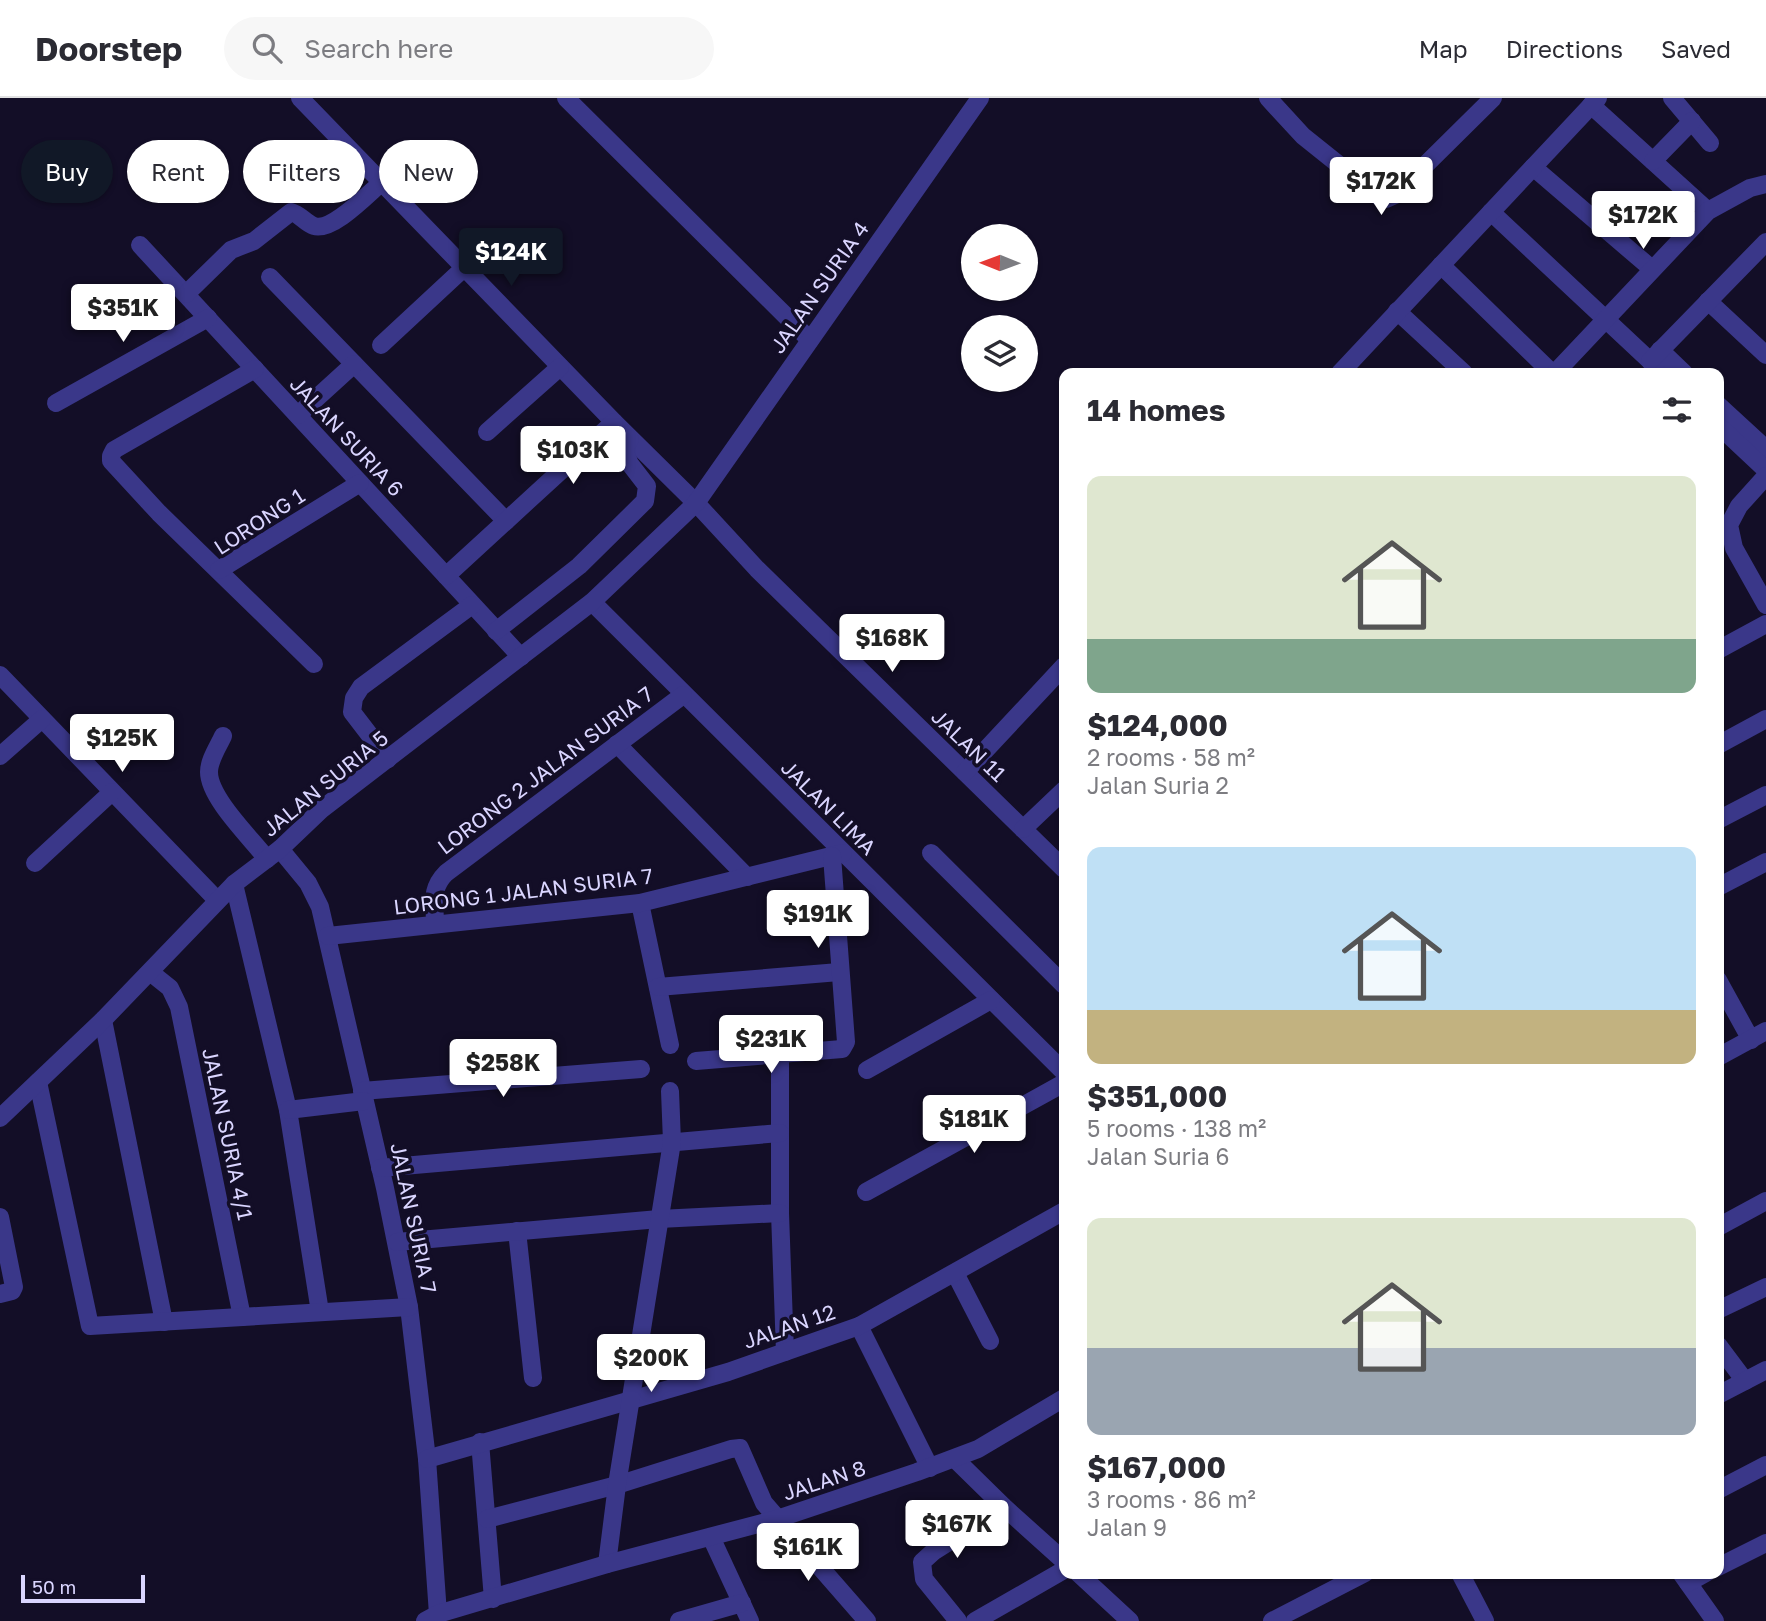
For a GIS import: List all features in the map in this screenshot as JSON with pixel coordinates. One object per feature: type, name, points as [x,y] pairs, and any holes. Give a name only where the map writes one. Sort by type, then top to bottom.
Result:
[{"type":"street","name":"JALAN 11","points":[[300,98],[379,181]]},
{"type":"street","points":[[566,98],[810,340]]},
{"type":"street","name":"JALAN SURIA 4","points":[[696,503],[980,98]]},
{"type":"street","points":[[1268,98],[1303,136],[1378,197],[1386,199],[1395,195],[1493,98]]},
{"type":"street","points":[[1672,98],[1710,143]]},
{"type":"street","points":[[1345,368],[1594,102],[1708,211]]},
{"type":"street","points":[[1653,161],[1692,121]]},
{"type":"street","points":[[1533,167],[1652,270]]},
{"type":"street","points":[[1559,368],[1708,211],[1750,188],[1766,184]]},
{"type":"street","points":[[186,295],[231,250],[254,241],[283,216],[291,212],[297,213],[312,226],[324,227],[334,223],[379,185]]},
{"type":"street","name":"JALAN 11","points":[[401,203],[630,439],[696,503],[757,569],[1059,864]]},
{"type":"street","points":[[1491,212],[1606,319],[1657,361],[1708,301],[1766,242]]},
{"type":"street","name":"JALAN SURIA 6","points":[[140,245],[521,657]]},
{"type":"street","points":[[1441,265],[1549,368]]},
{"type":"street","points":[[381,345],[465,267]]},
{"type":"street","points":[[270,277],[506,521]]},
{"type":"street","points":[[1708,301],[1766,355]]},
{"type":"street","points":[[1397,312],[1459,368]]},
{"type":"street","points":[[56,403],[208,318]]},
{"type":"street","points":[[298,415],[354,364]]},
{"type":"street","points":[[487,432],[560,367]]},
{"type":"street","points":[[219,570],[159,513],[111,461],[111,456],[114,450],[255,369]]},
{"type":"street","points":[[1724,410],[1766,449]]},
{"type":"street","points":[[446,576],[614,422]]},
{"type":"street","points":[[1724,431],[1766,470]]},
{"type":"street","points":[[496,631],[579,566],[645,500],[647,485],[630,464],[624,450],[630,439]]},
{"type":"street","points":[[1766,476],[1739,506],[1729,525],[1734,548],[1766,604]]},
{"type":"street","name":"LORONG 1","points":[[314,664],[219,570],[360,483]]},
{"type":"street","name":"JALAN SURIA 5","points":[[0,1118],[103,1020],[234,884],[274,854],[323,809],[592,602],[696,503]]},
{"type":"street","name":"JALAN LIMA","points":[[592,602],[838,855],[1059,1067]]},
{"type":"street","points":[[388,759],[352,712],[354,698],[361,687],[472,605]]},
{"type":"street","points":[[1724,647],[1766,624]]},
{"type":"street","points":[[965,772],[1059,671]]},
{"type":"street","points":[[0,675],[217,900]]},
{"type":"street","name":"LORONG 2 JALAN SURIA 7","points":[[435,924],[435,889],[437,882],[446,873],[683,695]]},
{"type":"street","points":[[0,756],[42,719]]},
{"type":"street","points":[[1724,742],[1766,719]]},
{"type":"street","name":"JALAN SURIA 7","points":[[223,736],[210,765],[210,783],[220,800],[274,854],[309,883],[320,907],[328,936],[410,1307],[427,1459],[432,1618]]},
{"type":"street","points":[[617,744],[747,877]]},
{"type":"street","points":[[35,863],[112,792]]},
{"type":"street","points":[[1023,829],[1059,795]]},
{"type":"street","points":[[1724,817],[1766,795]]},
{"type":"street","points":[[931,853],[1059,980]]},
{"type":"street","points":[[696,1061],[842,1049],[846,1042],[839,972],[838,855]]},
{"type":"street","name":"LORONG 1 JALAN SURIA 7","points":[[328,936],[640,903],[838,855]]},
{"type":"street","points":[[1724,884],[1766,862]]},
{"type":"street","points":[[234,884],[288,1110],[320,1312]]},
{"type":"street","points":[[640,903],[670,1045]]},
{"type":"street","name":"JALAN SURIA 4/1","points":[[150,972],[170,988],[179,1007],[242,1317]]},
{"type":"street","points":[[658,988],[839,972]]},
{"type":"street","points":[[1724,989],[1758,1036],[1724,1054]]},
{"type":"street","points":[[867,1070],[991,1000]]},
{"type":"street","points":[[103,1020],[164,1322]]},
{"type":"street","points":[[780,1055],[780,1213],[785,1352]]},
{"type":"street","points":[[288,1110],[363,1096],[641,1069]]},
{"type":"street","points":[[38,1082],[90,1325],[410,1307]]},
{"type":"street","points":[[866,1192],[1059,1086]]},
{"type":"street","points":[[607,1564],[617,1485],[672,1142],[670,1091]]},
{"type":"street","points":[[380,1168],[780,1133]]},
{"type":"street","points":[[1724,1224],[1766,1201]]},
{"type":"street","points":[[397,1242],[659,1219],[780,1213]]},
{"type":"street","points":[[0,1217],[15,1287],[12,1291],[0,1294]]},
{"type":"street","name":"JALAN 12","points":[[427,1459],[728,1372],[859,1326],[1059,1219]]},
{"type":"street","points":[[517,1231],[533,1378]]},
{"type":"street","points":[[955,1273],[990,1341]]},
{"type":"street","points":[[1724,1307],[1766,1287]]},
{"type":"street","points":[[859,1326],[930,1468]]},
{"type":"street","points":[[1724,1353],[1745,1381]]},
{"type":"street","points":[[1724,1392],[1766,1370]]},
{"type":"street","name":"JALAN 8","points":[[432,1618],[607,1564],[777,1519],[930,1468],[978,1450],[1059,1401]]},
{"type":"street","points":[[480,1442],[493,1599]]},
{"type":"street","points":[[487,1518],[617,1485],[731,1448],[740,1448],[764,1503],[867,1621]]},
{"type":"street","points":[[955,1459],[1059,1556]]},
{"type":"street","points":[[1724,1487],[1766,1465]]},
{"type":"street","points":[[958,1621],[924,1579],[922,1562],[933,1552],[1004,1507]]},
{"type":"street","points":[[711,1537],[750,1621]]},
{"type":"street","points":[[1724,1564],[1766,1543]]},
{"type":"street","points":[[975,1621],[1059,1573]]},
{"type":"street","points":[[1083,1579],[1119,1618]]},
{"type":"street","points":[[1272,1621],[1352,1579]]},
{"type":"street","points":[[1463,1579],[1485,1621]]},
{"type":"street","points":[[1685,1579],[1715,1621]]},
{"type":"street","points":[[679,1621],[742,1603]]}]
